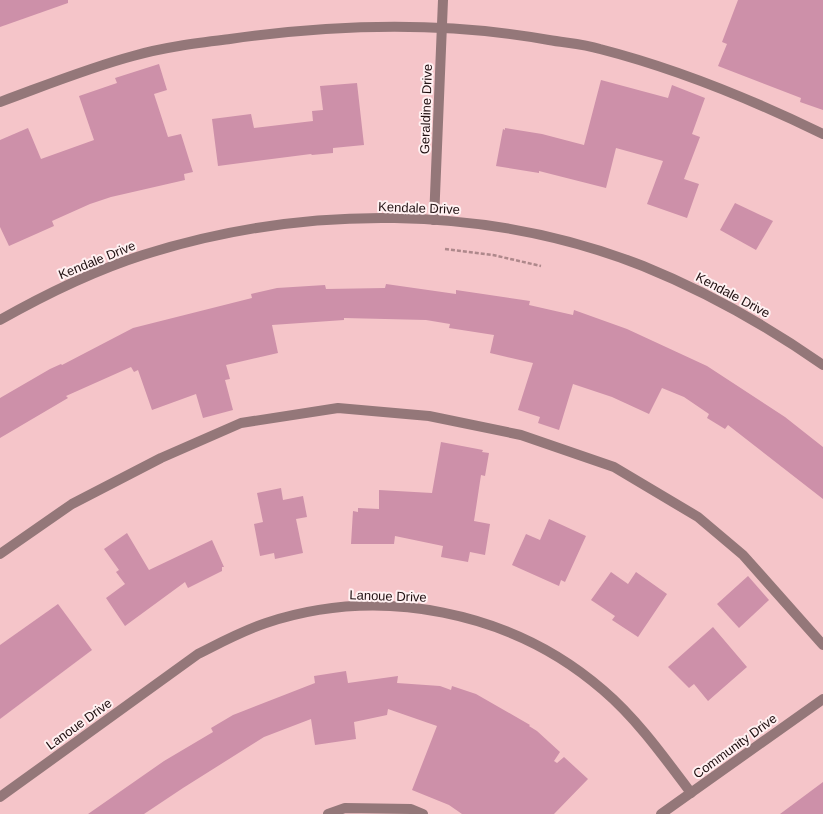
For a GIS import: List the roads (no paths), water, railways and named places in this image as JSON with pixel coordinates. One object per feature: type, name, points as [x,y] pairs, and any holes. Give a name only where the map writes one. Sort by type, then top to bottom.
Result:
[{"type":"street","name":"Geraldine Drive","points":[[434,220],[443,0]]},
{"type":"street","points":[[0,102],[134,56],[208,42],[283,31],[374,26],[442,28],[518,34],[598,48],[694,77],[766,106],[823,134]]},
{"type":"street","name":"Kendale Drive","points":[[0,320],[38,299],[89,275],[142,255],[196,240],[255,228],[318,221],[380,218],[434,220],[477,224],[533,234],[588,248],[642,266],[694,288],[744,314],[786,339],[823,365]]},
{"type":"street","points":[[0,554],[72,504],[160,458],[241,423],[338,408],[429,416],[521,435],[614,467],[698,517],[743,555],[823,645]]},
{"type":"street","name":"Lanoue Drive","points":[[0,797],[198,654],[231,637],[266,623],[302,613],[340,607],[378,606],[415,608],[470,619],[515,634],[546,650],[576,668],[603,690],[628,714],[691,792]]},
{"type":"street","name":"Community Drive","points":[[661,814],[823,699]]},
{"type":"street","points":[[328,814],[345,808],[411,808],[423,814]]}]
